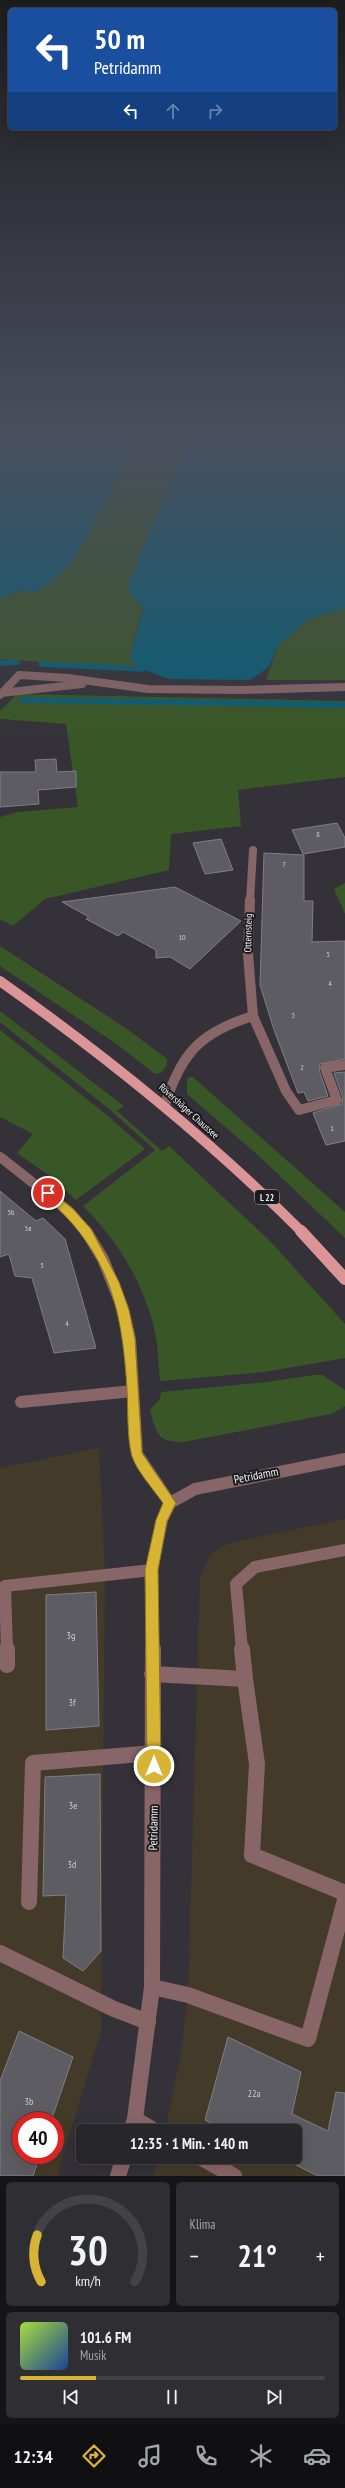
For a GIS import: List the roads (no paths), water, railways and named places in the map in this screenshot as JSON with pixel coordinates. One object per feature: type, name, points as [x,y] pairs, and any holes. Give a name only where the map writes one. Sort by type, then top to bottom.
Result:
[{"type":"main road","name":"Rövershäger Chaussee","points":[[0,981],[143,1086],[165,1105],[253,1183],[345,1279]]},
{"type":"street","points":[[0,694],[19,676],[99,682],[148,689],[345,687]]},
{"type":"street","points":[[0,694],[99,682]]},
{"type":"street","name":"Otternsteig","points":[[253,850],[247,925],[248,982],[253,1016],[286,1091],[299,1110],[337,1100],[325,1068],[345,1065]]},
{"type":"street","points":[[165,1105],[172,1078],[186,1056],[205,1035],[230,1022],[253,1016]]},
{"type":"street","points":[[0,1157],[70,1212],[87,1232],[103,1259],[124,1310],[130,1339],[137,1454],[170,1503]]},
{"type":"street","points":[[22,1402],[133,1391]]},
{"type":"street","name":"Petridamm","points":[[133,2124],[152,1987],[154,1753],[152,1570],[162,1520],[170,1503],[195,1489],[345,1458]]},
{"type":"street","points":[[345,1550],[255,1567],[236,1584],[245,1679],[257,1764],[252,1855],[345,1893]]},
{"type":"street","points":[[7,1665],[5,1586],[152,1570]]},
{"type":"street","points":[[152,1674],[245,1679]]},
{"type":"street","points":[[29,1902],[33,1763],[154,1753]]},
{"type":"street","points":[[152,1987],[188,1995],[308,2039],[345,1900]]},
{"type":"street","points":[[0,1953],[114,2009],[148,2022]]},
{"type":"street","points":[[118,2176],[122,2164]]},
{"type":"street","points":[[213,2164],[234,2176]]},
{"type":"water","points":[[0,533],[88,533],[72,563],[38,592],[17,591],[0,598]]},
{"type":"water","points":[[150,533],[345,533],[345,608],[307,620],[278,645],[269,667],[250,680],[169,679],[142,669],[130,658],[143,609],[127,587]]},
{"type":"waterway","points":[[0,663],[17,662]]},
{"type":"waterway","points":[[41,664],[142,669]]},
{"type":"waterway","points":[[23,700],[345,705]]}]
